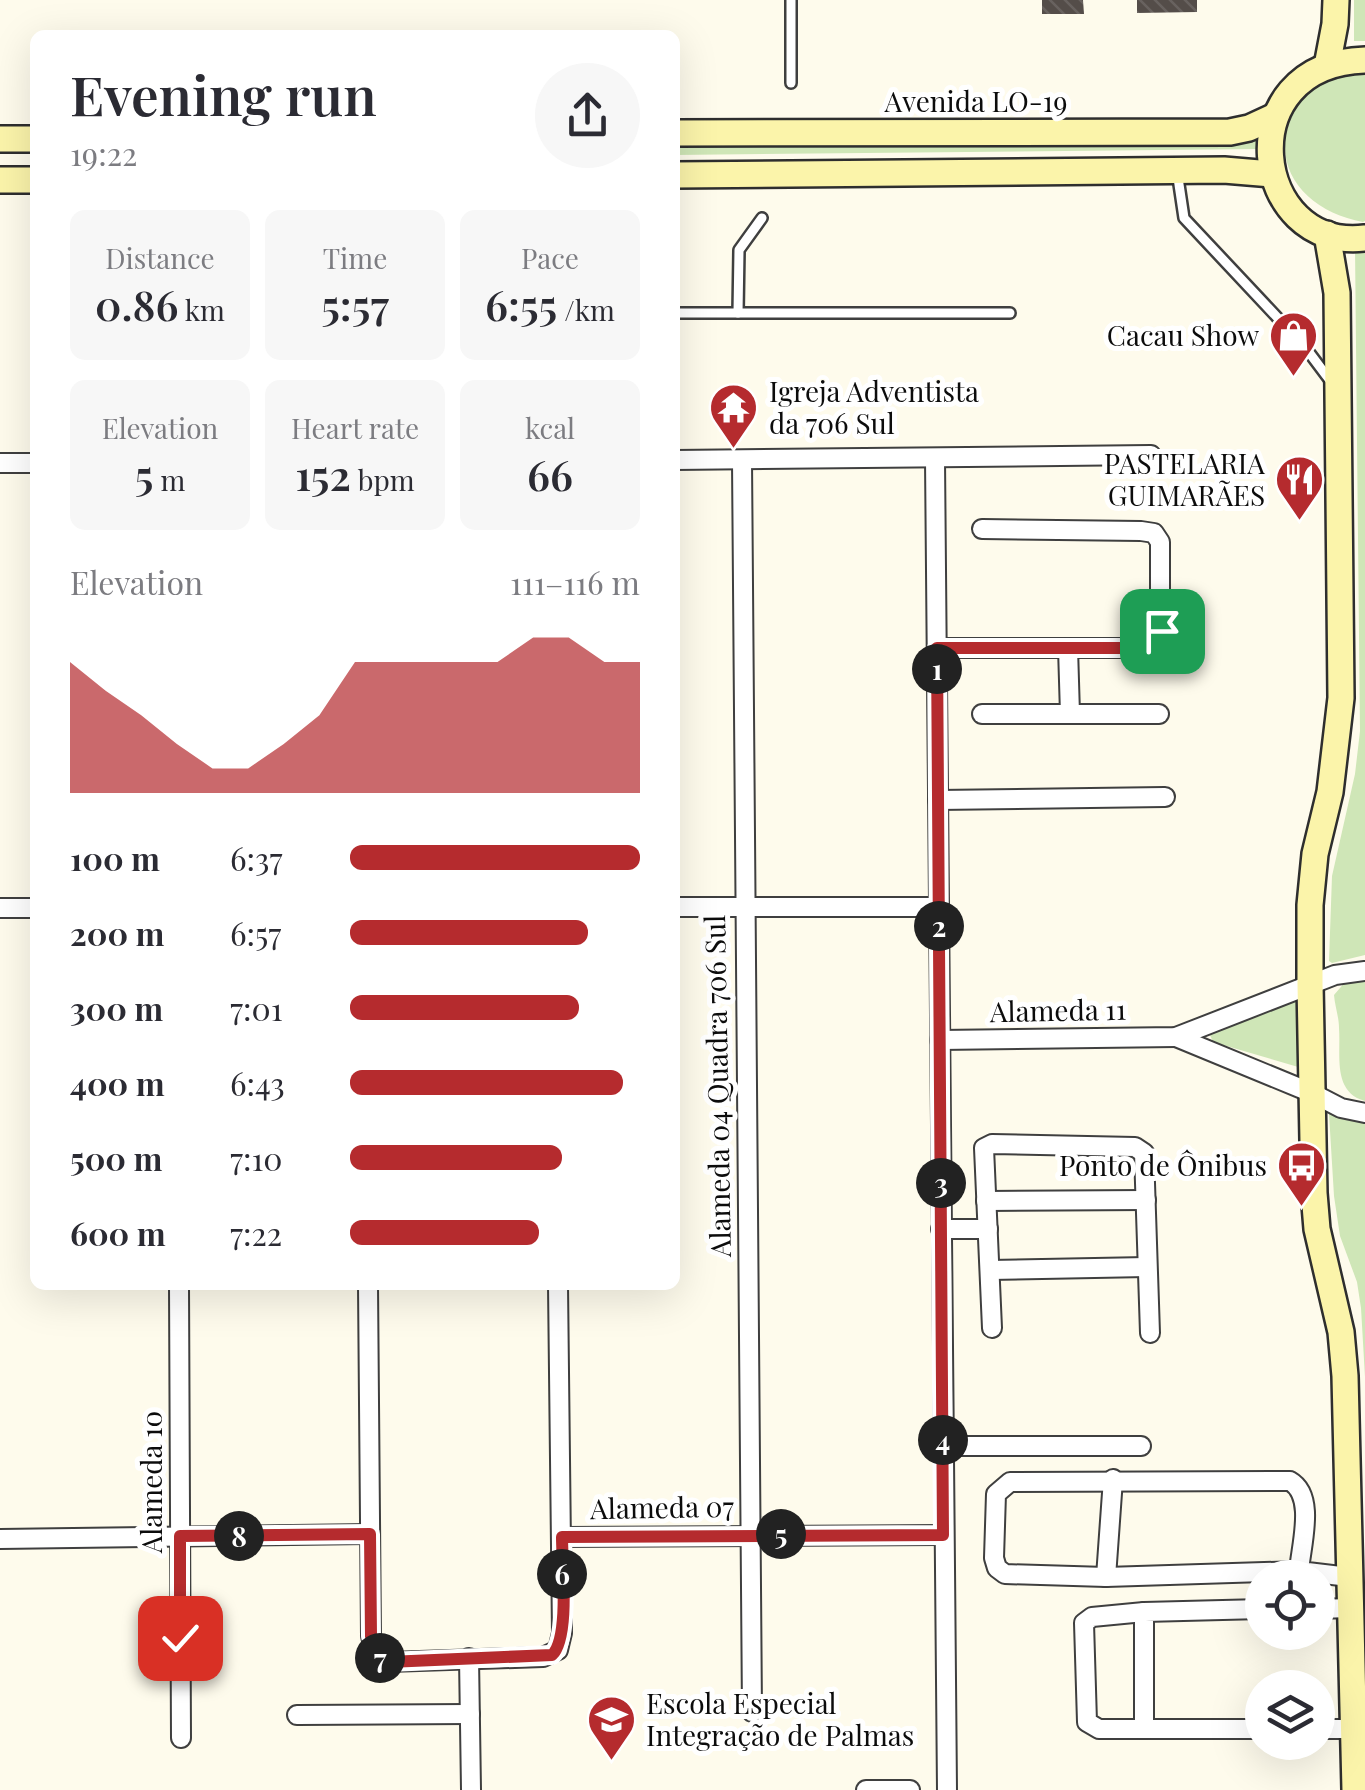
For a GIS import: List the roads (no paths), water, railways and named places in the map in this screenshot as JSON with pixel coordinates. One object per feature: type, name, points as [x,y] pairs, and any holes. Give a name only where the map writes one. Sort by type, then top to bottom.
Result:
[{"type":"street","points":[[1327,66],[1336,0]]},
{"type":"street","points":[[1365,60],[1327,66],[1305,78],[1287,95],[1275,116],[1268,145],[1272,174],[1284,200],[1302,220],[1327,234],[1365,238]]},
{"type":"street","name":"Avenida LO-19","points":[[680,133],[1230,132],[1275,116]]},
{"type":"street","points":[[0,139],[30,139]]},
{"type":"street","points":[[680,175],[1177,170],[1272,174]]},
{"type":"street","points":[[0,180],[30,180]]},
{"type":"street","points":[[1327,234],[1338,293],[1341,698],[1330,792],[1315,854],[1310,904],[1310,984],[1318,1229],[1334,1290],[1344,1362],[1354,1790]]},
{"type":"street","points":[[680,460],[1151,455]]},
{"type":"street","points":[[935,459],[948,1790]]},
{"type":"street","name":"Alameda 04 Quadra 706 Sul","points":[[742,460],[752,1712]]},
{"type":"street","points":[[0,463],[30,463]]},
{"type":"street","points":[[937,648],[1153,648],[1160,641],[1160,542],[1154,533],[982,530]]},
{"type":"street","points":[[1068,648],[1070,714]]},
{"type":"street","points":[[982,714],[1159,714]]},
{"type":"street","points":[[938,800],[1166,797]]},
{"type":"street","points":[[680,907],[939,907]]},
{"type":"street","points":[[0,908],[30,908]]},
{"type":"street","name":"Alameda 11","points":[[940,1040],[1176,1037],[1335,975],[1365,971]]},
{"type":"street","name":"Alameda 11","points":[[1176,1037],[1340,1108],[1365,1113]]},
{"type":"street","points":[[992,1328],[984,1148],[992,1144],[1135,1146],[1144,1153],[1150,1333]]},
{"type":"street","points":[[986,1200],[1146,1200]]},
{"type":"street","points":[[941,1229],[988,1229]]},
{"type":"street","points":[[990,1270],[1147,1267]]},
{"type":"street","name":"Alameda 10","points":[[179,1290],[181,1738]]},
{"type":"street","points":[[368,1290],[371,1636],[375,1652],[388,1662],[552,1655],[558,1650],[562,1632],[558,1290]]},
{"type":"street","points":[[943,1446],[1141,1446]]},
{"type":"street","points":[[1106,1577],[1113,1480]]},
{"type":"street","points":[[1245,1573],[1106,1577],[1005,1574],[997,1568],[994,1558],[996,1494],[1010,1482],[1290,1481],[1298,1486],[1305,1503],[1300,1560]]},
{"type":"street","points":[[0,1540],[370,1534]]},
{"type":"street","name":"Alameda 07","points":[[562,1537],[943,1535]]},
{"type":"street","points":[[1335,1575],[1349,1577]]},
{"type":"street","points":[[1335,1608],[1350,1608]]},
{"type":"street","points":[[1245,1610],[1144,1612],[1092,1617],[1084,1623],[1087,1722],[1099,1729],[1245,1729]]},
{"type":"street","points":[[1144,1612],[1144,1729]]},
{"type":"street","points":[[469,1658],[471,1790]]},
{"type":"street","points":[[297,1715],[470,1714]]},
{"type":"street","points":[[1335,1729],[1353,1729]]},
{"type":"street","points":[[866,1790],[910,1790]]},
{"type":"lane","points":[[792,0],[792,84]]},
{"type":"lane","points":[[1177,170],[1184,218],[1305,347],[1340,394]]},
{"type":"lane","points":[[738,313],[740,250],[762,218]]},
{"type":"lane","points":[[680,313],[1010,313]]},
{"type":"place","name":"Cacau Show","points":[[1294,378]]},
{"type":"place","name":"Igreja Adventista da 706 Sul","points":[[734,450]]},
{"type":"place","name":"PASTELARIA GUIMARÃES","points":[[1300,522]]},
{"type":"place","name":"Ponto de Ônibus","points":[[1302,1208]]},
{"type":"place","name":"Escola Especial Integração de Palmas","points":[[611,1762]]}]
